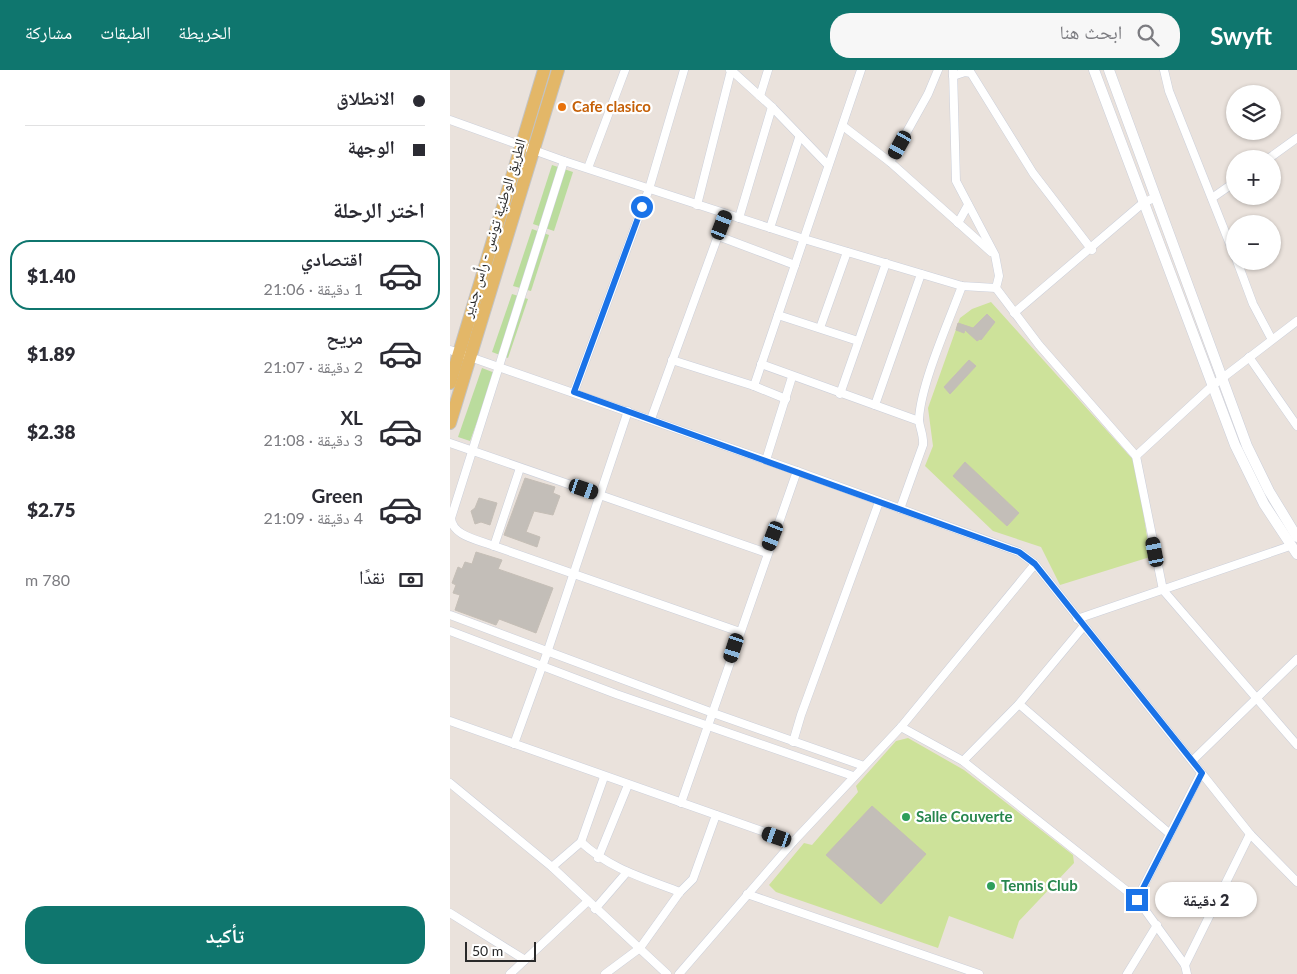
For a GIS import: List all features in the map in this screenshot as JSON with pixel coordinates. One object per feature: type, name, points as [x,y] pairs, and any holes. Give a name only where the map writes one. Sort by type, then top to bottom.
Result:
[{"type":"main road","name":"الطريق الوطنية تونس - رأس جدير","points":[[528,149],[544,70]]},
{"type":"main road","name":"الطريق الوطنية تونس - رأس جدير","points":[[450,382],[528,149],[558,70]]},
{"type":"main road","name":"الطريق الوطنية تونس - رأس جدير","points":[[450,423],[460,353]]},
{"type":"street","points":[[588,168],[625,70]]},
{"type":"street","points":[[574,392],[649,189],[684,70]]},
{"type":"street","points":[[697,205],[731,70],[760,96],[828,166]]},
{"type":"street","points":[[760,96],[768,70]]},
{"type":"street","points":[[754,386],[861,70]]},
{"type":"street","points":[[890,162],[928,94],[938,70]]},
{"type":"street","points":[[1094,70],[1143,203],[1216,382],[1261,477],[1297,537]]},
{"type":"street","points":[[1109,70],[1156,196],[1216,382],[1250,477],[1290,546],[1297,554]]},
{"type":"street","points":[[1164,70],[1169,92],[1226,234]]},
{"type":"street","points":[[1092,250],[1033,173],[971,74],[965,72],[953,73],[956,181],[995,255],[999,276],[996,288],[1014,314],[1077,390],[1136,456],[1163,590],[1297,745]]},
{"type":"street","points":[[739,218],[772,108]]},
{"type":"street","points":[[450,120],[528,149],[804,239],[962,286],[996,288]]},
{"type":"street","points":[[843,126],[890,162],[995,255]]},
{"type":"street","points":[[770,228],[800,138]]},
{"type":"street","points":[[1280,150],[1297,138]]},
{"type":"street","points":[[564,161],[451,518],[452,525],[456,531],[494,546],[740,632]]},
{"type":"street","points":[[1212,198],[1226,188]]},
{"type":"street","points":[[1014,314],[1092,250],[1143,203],[1156,196]]},
{"type":"street","points":[[958,223],[968,205]]},
{"type":"street","points":[[651,419],[726,214]]},
{"type":"street","points":[[718,236],[795,265]]},
{"type":"street","points":[[820,328],[847,252]]},
{"type":"street","points":[[840,394],[886,264]]},
{"type":"street","points":[[1240,270],[1253,304],[1271,338]]},
{"type":"street","points":[[875,406],[921,274]]},
{"type":"street","points":[[900,509],[923,445],[924,436],[919,420],[926,385],[962,286]]},
{"type":"street","points":[[778,315],[858,341]]},
{"type":"street","points":[[1136,456],[1216,382],[1271,338],[1297,321]]},
{"type":"street","points":[[460,353],[797,470],[879,502],[1019,552],[1035,564],[1083,627],[1250,834],[1297,882]]},
{"type":"street","points":[[1249,357],[1297,426]]},
{"type":"street","points":[[672,360],[754,386],[786,399]]},
{"type":"street","points":[[761,364],[792,377],[919,420]]},
{"type":"street","points":[[766,460],[792,377]]},
{"type":"street","points":[[514,744],[628,411]]},
{"type":"street","points":[[450,443],[767,552]]},
{"type":"street","points":[[494,546],[520,468]]},
{"type":"street","points":[[681,803],[797,470]]},
{"type":"street","points":[[793,742],[801,715],[879,502]]},
{"type":"street","points":[[1077,619],[1290,546]]},
{"type":"street","points":[[678,974],[793,842],[853,776],[901,728],[1035,564]]},
{"type":"street","points":[[450,615],[713,713],[864,766]]},
{"type":"street","points":[[964,761],[1018,704],[1083,627]]},
{"type":"street","points":[[450,631],[542,666],[853,776]]},
{"type":"street","points":[[1192,761],[1297,659]]},
{"type":"street","points":[[1018,704],[1170,834]]},
{"type":"street","points":[[450,721],[604,777],[793,842]]},
{"type":"street","points":[[901,728],[964,761],[1137,900],[1158,925],[1185,965],[1187,974]]},
{"type":"street","points":[[1137,900],[1202,773]]},
{"type":"street","points":[[552,867],[581,842],[604,777]]},
{"type":"street","points":[[450,783],[552,867],[667,974]]},
{"type":"street","points":[[598,858],[628,785]]},
{"type":"street","points":[[605,974],[640,948],[680,892],[697,872],[716,815]]},
{"type":"street","points":[[1185,965],[1250,834]]},
{"type":"street","points":[[581,842],[598,858],[626,872],[680,892]]},
{"type":"street","points":[[595,909],[626,872]]},
{"type":"street","points":[[747,894],[979,974]]},
{"type":"street","points":[[510,974],[588,901]]},
{"type":"street","points":[[450,913],[525,960]]},
{"type":"street","points":[[1126,974],[1158,925]]},
{"type":"green space","points":[[552,165],[573,172],[554,231],[533,224]]},
{"type":"green space","points":[[532,229],[549,235],[531,291],[513,286]]},
{"type":"green space","points":[[512,294],[528,299],[508,358],[492,352]]},
{"type":"green space","points":[[991,302],[1136,463],[1150,557],[1060,585],[1041,547],[993,531],[925,466],[933,446],[928,408],[960,318],[972,309]]},
{"type":"green space","points":[[482,368],[495,373],[470,441],[458,437]]},
{"type":"green space","name":"Salle Couverte","points":[[908,738],[964,770],[1073,855],[1074,863],[1019,921],[1013,939],[949,916],[938,948],[776,892],[769,885],[804,843],[812,845],[858,792],[856,786],[896,741]]},
{"type":"building","points":[[987,314],[995,322],[981,340],[977,341],[965,330],[964,333],[956,330],[958,323],[973,328]]},
{"type":"building","points":[[969,360],[976,366],[950,394],[944,387]]},
{"type":"building","points":[[965,462],[1019,513],[1007,526],[953,476]]},
{"type":"building","points":[[525,478],[555,487],[553,493],[560,496],[553,515],[534,511],[526,532],[540,537],[537,547],[504,535]]},
{"type":"building","points":[[479,498],[497,503],[490,525],[481,522],[475,524],[471,511],[475,508]]},
{"type":"building","points":[[476,552],[502,560],[498,569],[553,588],[536,633],[499,619],[496,625],[455,610],[460,595],[453,593],[456,585],[452,583],[458,567],[462,569],[465,562],[472,564]]},
{"type":"building","points":[[872,806],[926,854],[881,904],[826,855]]},
{"type":"place","name":"Cafe clasico","points":[[562,107]]},
{"type":"place","name":"Salle Couverte","points":[[906,817]]},
{"type":"place","name":"Tennis Club","points":[[991,886]]},
{"type":"route","points":[[642,207],[574,392],[797,470],[879,502],[1019,552],[1035,564],[1054,591],[1202,773],[1137,900]]}]
